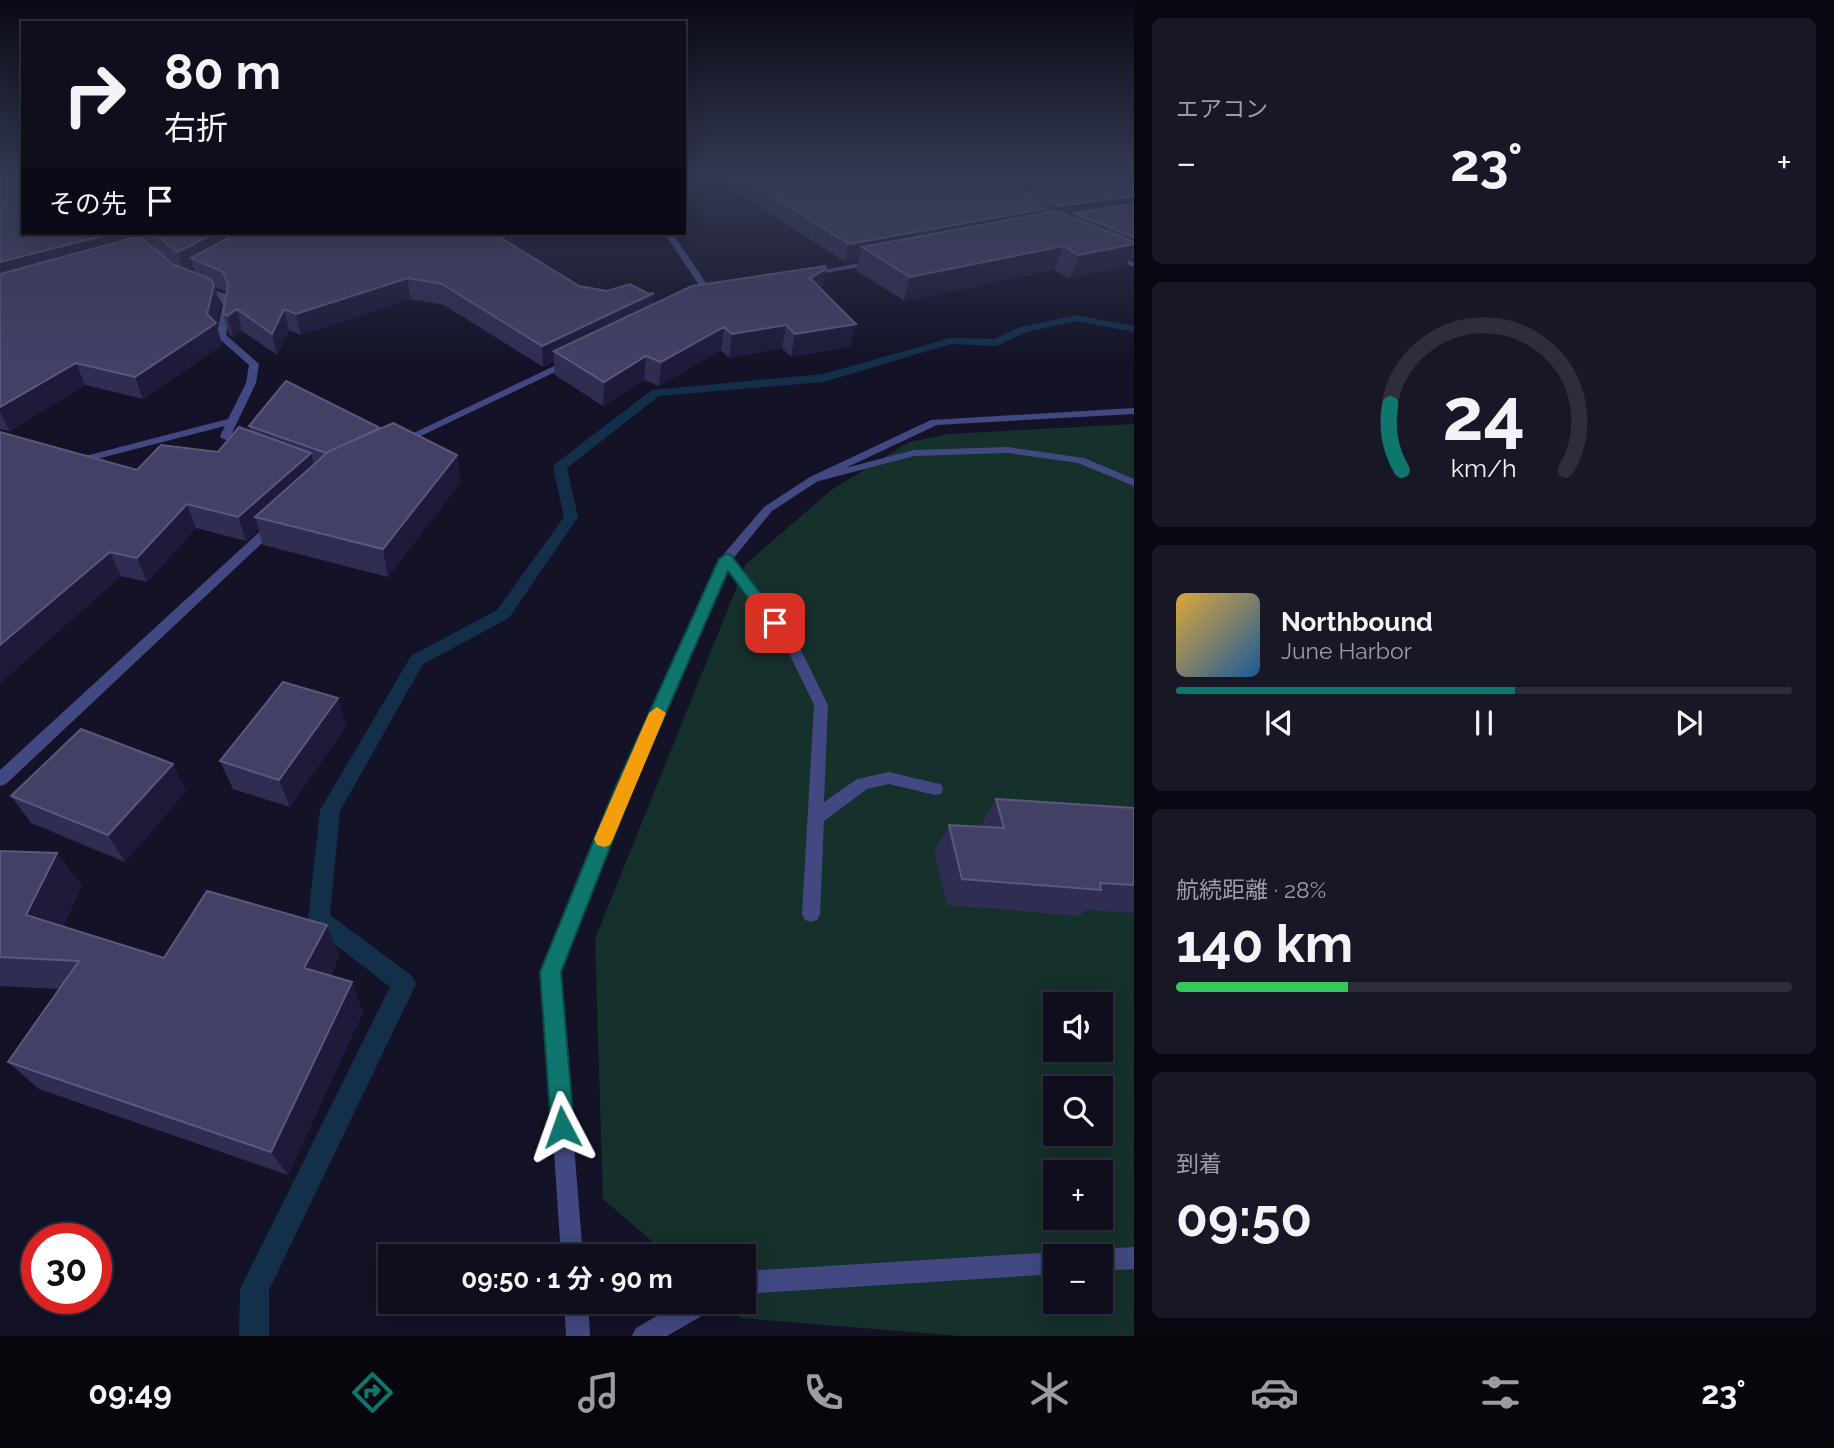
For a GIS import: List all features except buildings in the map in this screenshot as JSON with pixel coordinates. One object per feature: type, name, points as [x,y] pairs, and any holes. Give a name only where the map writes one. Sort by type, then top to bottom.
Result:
[{"type":"street","points":[[672,238],[709,293]]},
{"type":"street","points":[[1098,249],[1134,265]]},
{"type":"street","points":[[790,278],[886,260]]},
{"type":"street","points":[[192,284],[223,296],[227,305],[221,336],[254,364],[251,383],[225,436],[251,446]]},
{"type":"street","points":[[696,299],[722,291]]},
{"type":"street","points":[[388,447],[584,354]]},
{"type":"street","points":[[571,1244],[551,972],[625,786],[726,559],[768,509],[814,479],[935,422],[1134,411]]},
{"type":"street","points":[[64,452],[89,458],[233,421]]},
{"type":"street","points":[[814,479],[914,453],[1008,450],[1080,460],[1134,483]]},
{"type":"street","points":[[0,780],[279,521]]},
{"type":"street","points":[[726,559],[792,645],[821,705],[811,914]]},
{"type":"street","points":[[815,818],[863,783],[889,778],[935,789]]},
{"type":"street","points":[[1113,1259],[1134,1258]]},
{"type":"street","points":[[756,1282],[1043,1264]]},
{"type":"street","points":[[577,1314],[578,1336]]},
{"type":"street","points":[[644,1336],[683,1314]]},
{"type":"green space","points":[[1134,424],[1134,1336],[960,1336],[741,1318],[736,1314],[756,1314],[756,1244],[655,1244],[603,1199],[595,939],[746,564],[830,491],[909,442],[948,434]]},
{"type":"waterway","points":[[254,1336],[255,1289],[404,984],[319,919],[330,810],[417,660],[503,614],[571,517],[560,467],[656,393],[824,378],[950,341],[996,343],[1024,329],[1076,318],[1134,329]]},
{"type":"slow traffic","points":[[604,839],[657,713]]},
{"type":"route","points":[[562,1127],[551,972],[625,786],[726,559],[775,623]]}]
